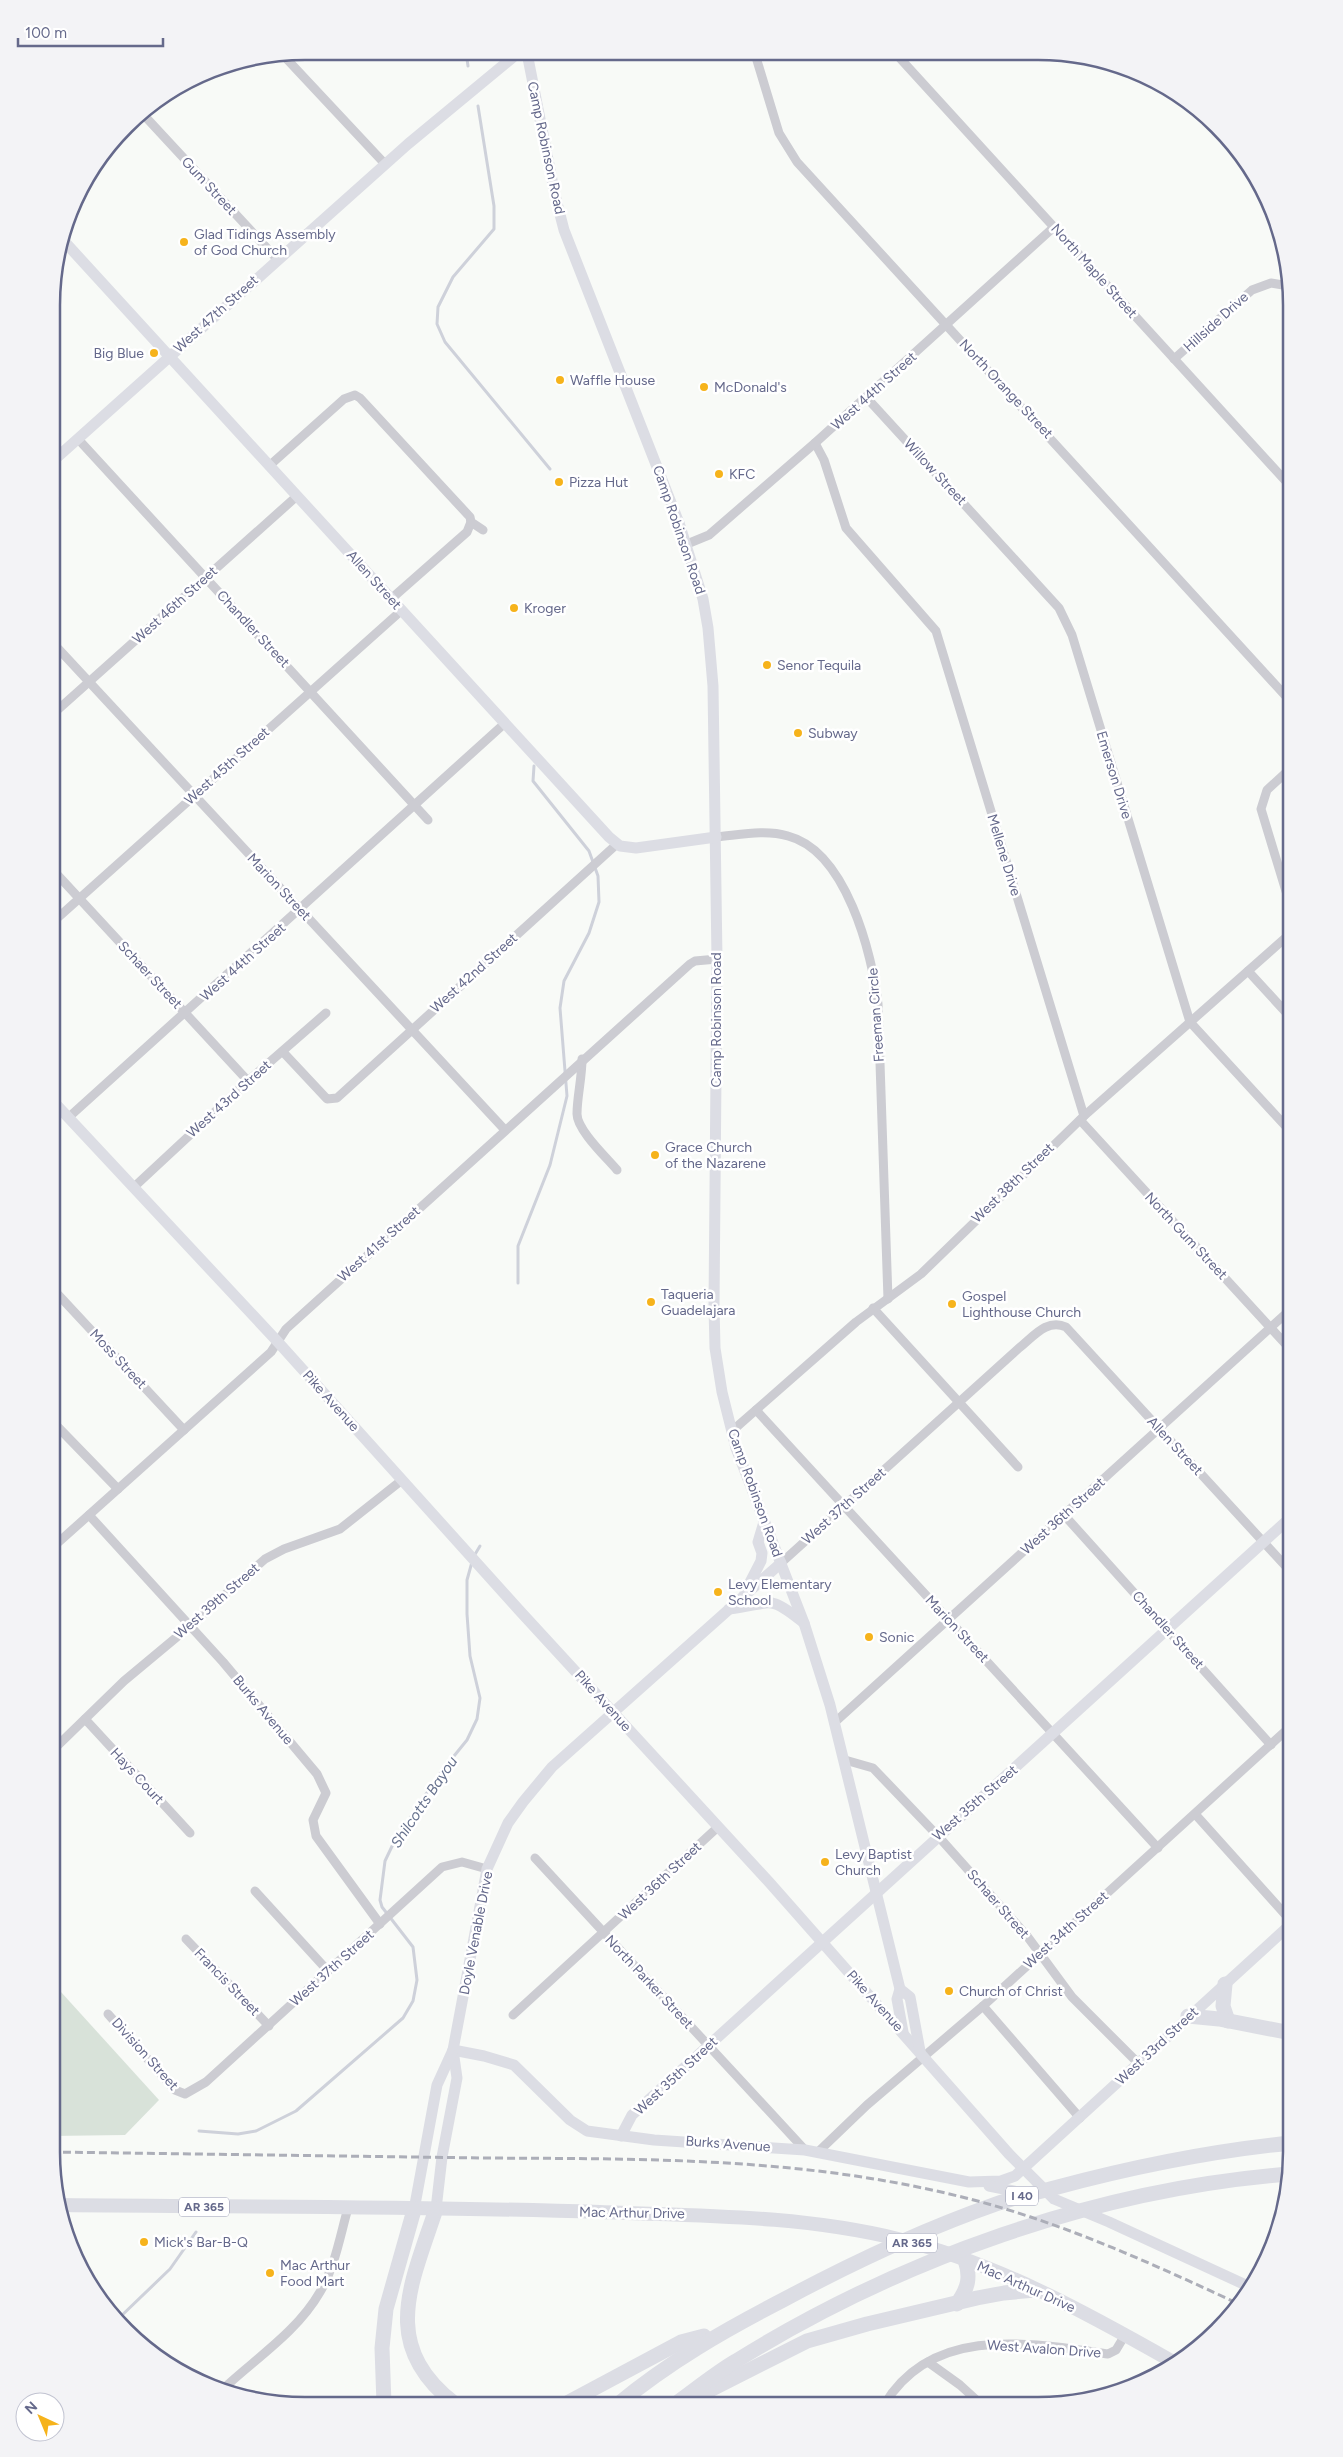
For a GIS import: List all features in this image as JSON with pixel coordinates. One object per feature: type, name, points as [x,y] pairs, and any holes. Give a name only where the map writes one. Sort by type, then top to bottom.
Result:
[{"type":"highway","points":[[1225,1984],[1223,2006],[1228,2021]]},
{"type":"highway","points":[[1188,2016],[1283,2031]]},
{"type":"highway","name":"I 40","points":[[626,2397],[665,2368],[724,2331],[806,2287],[879,2250],[997,2203],[1112,2173],[1252,2147],[1283,2144]]},
{"type":"highway","name":"I 40","points":[[685,2397],[734,2362],[764,2344],[861,2292],[978,2243],[1033,2225],[1136,2198],[1254,2177],[1282,2175]]},
{"type":"highway","points":[[436,2209],[408,2294],[406,2315],[411,2347],[419,2364],[430,2381],[447,2397]]},
{"type":"highway","points":[[384,2397],[382,2348],[386,2309],[414,2210]]},
{"type":"highway","points":[[957,2304],[966,2291],[969,2282],[969,2272],[965,2260]]},
{"type":"highway","points":[[697,2397],[806,2342],[867,2324],[1004,2293],[1035,2290]]},
{"type":"highway","points":[[578,2397],[681,2342],[724,2331]]},
{"type":"main road","name":"West 47th Street","points":[[60,455],[385,164],[510,60]]},
{"type":"main road","name":"Camp Robinson Road","points":[[528,60],[553,188],[564,230],[687,544],[703,598],[712,659],[717,959],[715,1338],[722,1392],[732,1430],[764,1522],[804,1624],[845,1760],[900,1989],[897,1999],[903,2032]]},
{"type":"main road","name":"Allen Street","points":[[67,245],[504,724],[617,844]]},
{"type":"main road","points":[[617,844],[625,848],[636,848],[716,837]]},
{"type":"main road","name":"Pike Avenue","points":[[60,1109],[277,1341],[613,1713],[822,1940],[945,2083],[1054,2199],[1109,2222],[1244,2284]]},
{"type":"main road","points":[[743,1597],[761,1561],[762,1552],[758,1542],[764,1522]]},
{"type":"main road","name":"West 35th Street","points":[[621,2136],[632,2115],[822,1940],[1053,1734],[1283,1524]]},
{"type":"main road","name":"West 37th Street","points":[[613,1713],[781,1562]]},
{"type":"main road","points":[[729,1609],[768,1601],[779,1604],[804,1624]]},
{"type":"main road","name":"Doyle Venable Drive","points":[[414,2210],[437,2085],[453,2050],[487,1869],[508,1823],[537,1784],[613,1713]]},
{"type":"main road","name":"West 33rd Street","points":[[1023,2168],[1139,2064],[1188,2016],[1283,1930]]},
{"type":"main road","name":"Camp Robinson Road","points":[[900,1989],[910,1997],[922,2054]]},
{"type":"main road","name":"Doyle Venable Drive","points":[[436,2209],[442,2157],[457,2078],[453,2050]]},
{"type":"main road","name":"Burks Avenue","points":[[453,2050],[484,2056],[514,2065],[579,2127],[587,2131],[621,2136],[805,2150],[969,2182],[1006,2180],[1023,2168]]},
{"type":"main road","points":[[969,2182],[1054,2199]]},
{"type":"main road","name":"Mac Arthur Drive","points":[[66,2205],[436,2209],[722,2215],[777,2219],[896,2238],[942,2251],[1009,2276],[1097,2318],[1169,2359]]},
{"type":"street","name":"North Orange Street","points":[[757,60],[779,133],[797,162],[1283,693]]},
{"type":"street","name":"North Maple Street","points":[[902,60],[1283,478]]},
{"type":"street","points":[[288,61],[385,164]]},
{"type":"street","name":"Gum Street","points":[[146,119],[278,260]]},
{"type":"street","name":"West 44th Street","points":[[687,544],[708,536],[815,443],[1054,227]]},
{"type":"street","name":"Hillside Drive","points":[[1174,359],[1252,290],[1271,283],[1282,285]]},
{"type":"street","points":[[269,466],[344,399],[355,395],[360,398],[439,483],[470,517],[471,522],[467,532],[391,599]]},
{"type":"street","name":"Willow Street","points":[[866,397],[1004,547]]},
{"type":"street","name":"Chandler Street","points":[[78,439],[428,820]]},
{"type":"street","name":"Mellene Drive","points":[[815,443],[824,460],[846,528],[852,538],[936,631],[1082,1118]]},
{"type":"street","name":"West 46th Street","points":[[60,708],[297,496]]},
{"type":"street","points":[[471,522],[483,530]]},
{"type":"street","name":"Emerson Drive","points":[[1004,547],[1059,608],[1072,635],[1190,1022]]},
{"type":"street","name":"West 45th Street","points":[[60,916],[402,610]]},
{"type":"street","name":"Marion Street","points":[[60,651],[505,1130]]},
{"type":"street","name":"West 44th Street","points":[[69,1117],[416,806],[504,724]]},
{"type":"street","points":[[1283,776],[1268,790],[1261,809],[1283,881]]},
{"type":"street","name":"Freeman Circle","points":[[716,837],[773,833],[796,838],[809,845],[826,861],[844,890],[860,922],[873,968],[878,1004],[888,1299]]},
{"type":"street","name":"West 42nd Street","points":[[283,1052],[324,1097],[330,1100],[337,1098],[617,844]]},
{"type":"street","name":"Schaer Street","points":[[60,878],[248,1081]]},
{"type":"street","name":"West 38th Street","points":[[732,1430],[873,1308],[921,1274],[1082,1118],[1283,940]]},
{"type":"street","name":"West 41st Street","points":[[60,1538],[118,1489],[271,1352],[286,1329],[582,1059],[690,964],[717,959]]},
{"type":"street","points":[[1248,971],[1283,1009]]},
{"type":"street","name":"West 43rd Street","points":[[134,1187],[248,1081],[326,1013]]},
{"type":"street","points":[[1190,1022],[1283,1122]]},
{"type":"street","points":[[582,1059],[582,1082],[576,1115],[580,1126],[617,1170]]},
{"type":"street","name":"North Gum Street","points":[[1082,1118],[1283,1341]]},
{"type":"street","name":"Moss Street","points":[[60,1297],[184,1430]]},
{"type":"street","points":[[873,1308],[1018,1467]]},
{"type":"street","name":"West 36th Street","points":[[834,1723],[1283,1318]]},
{"type":"street","name":"West 37th Street","points":[[781,1562],[1019,1348],[1044,1328],[1055,1324]]},
{"type":"street","name":"Allen Street","points":[[1055,1324],[1066,1327],[1283,1563]]},
{"type":"street","name":"Marion Street","points":[[756,1410],[1158,1848]]},
{"type":"street","points":[[60,1429],[118,1489]]},
{"type":"street","name":"West 39th Street","points":[[60,1743],[124,1681],[190,1626],[265,1559],[284,1549],[340,1529],[402,1480]]},
{"type":"street","name":"Burks Avenue","points":[[89,1514],[190,1626],[324,1785],[326,1793],[313,1820],[316,1836],[381,1923]]},
{"type":"street","name":"Chandler Street","points":[[1065,1516],[1271,1744]]},
{"type":"street","name":"Hays Court","points":[[84,1719],[190,1833]]},
{"type":"street","name":"West 34th Street","points":[[818,2152],[922,2054],[983,2006],[1283,1733]]},
{"type":"street","name":"Schaer Street","points":[[845,1760],[873,1768],[938,1836],[1027,1936],[1072,1997],[1139,2064]]},
{"type":"street","points":[[1195,1814],[1283,1913]]},
{"type":"street","name":"West 36th Street","points":[[513,2015],[718,1828]]},
{"type":"street","name":"North Parker Street","points":[[535,1858],[805,2150]]},
{"type":"street","name":"West 37th Street","points":[[182,2094],[193,2091],[206,2082],[442,1867],[462,1862],[487,1869]]},
{"type":"street","points":[[255,1891],[328,1971]]},
{"type":"street","name":"Francis Street","points":[[186,1939],[269,2026]]},
{"type":"street","points":[[983,2006],[1080,2118]]},
{"type":"street","name":"Division Street","points":[[108,2014],[175,2090],[182,2094]]},
{"type":"street","points":[[227,2384],[283,2337],[312,2306],[327,2277],[348,2208]]},
{"type":"street","name":"West Avalon Drive","points":[[891,2397],[903,2382],[928,2362],[961,2348],[988,2344],[1108,2354],[1116,2350],[1125,2335]]},
{"type":"street","points":[[928,2362],[973,2397]]},
{"type":"shaded area","points":[[60,1991],[159,2100],[125,2135],[60,2136]]},
{"type":"waterway","points":[[467,60],[468,66]]},
{"type":"waterway","points":[[478,106],[494,206],[494,229],[453,277],[438,307],[437,324],[445,342],[550,469]]},
{"type":"waterway","points":[[518,1283],[518,1246],[550,1165],[567,1096],[560,1008],[564,981],[589,933],[599,902],[598,876],[589,851],[533,781],[534,766]]},
{"type":"waterway","name":"Shilcotts Bayou","points":[[474,1556],[480,1546]]},
{"type":"waterway","name":"Shilcotts Bayou","points":[[199,2131],[238,2134],[256,2131],[296,2111],[403,2018],[413,2001],[417,1980],[413,1947],[382,1907],[380,1900],[385,1861],[395,1840],[441,1772],[467,1740],[477,1719],[480,1698],[470,1656],[467,1614],[467,1580],[472,1562]]},
{"type":"waterway","name":"Shilcotts Bayou","points":[[122,2315],[170,2269],[196,2232]]},
{"type":"railway","points":[[60,2152],[665,2160],[783,2167],[842,2174],[962,2197],[1034,2218],[1104,2244],[1232,2301]]},
{"type":"place","name":"Glad Tidings Assembly of God Church","points":[[184,242]]},
{"type":"place","name":"Big Blue","points":[[154,353]]},
{"type":"place","name":"Waffle House","points":[[560,380]]},
{"type":"place","name":"McDonald's","points":[[704,387]]},
{"type":"place","name":"KFC","points":[[719,474]]},
{"type":"place","name":"Pizza Hut","points":[[559,482]]},
{"type":"place","name":"Kroger","points":[[514,608]]},
{"type":"place","name":"Senor Tequila","points":[[767,665]]},
{"type":"place","name":"Subway","points":[[798,733]]},
{"type":"place","name":"Grace Church of the Nazarene","points":[[655,1155]]},
{"type":"place","name":"Taqueria Guadelajara","points":[[651,1302]]},
{"type":"place","name":"Gospel Lighthouse Church","points":[[952,1304]]},
{"type":"place","name":"Levy Elementary School","points":[[718,1592]]},
{"type":"place","name":"Sonic","points":[[869,1637]]},
{"type":"place","name":"Levy Baptist Church","points":[[825,1862]]},
{"type":"place","name":"Church of Christ","points":[[949,1991]]},
{"type":"place","name":"Mick's Bar-B-Q","points":[[144,2242]]},
{"type":"place","name":"Mac Arthur Food Mart","points":[[270,2273]]}]
